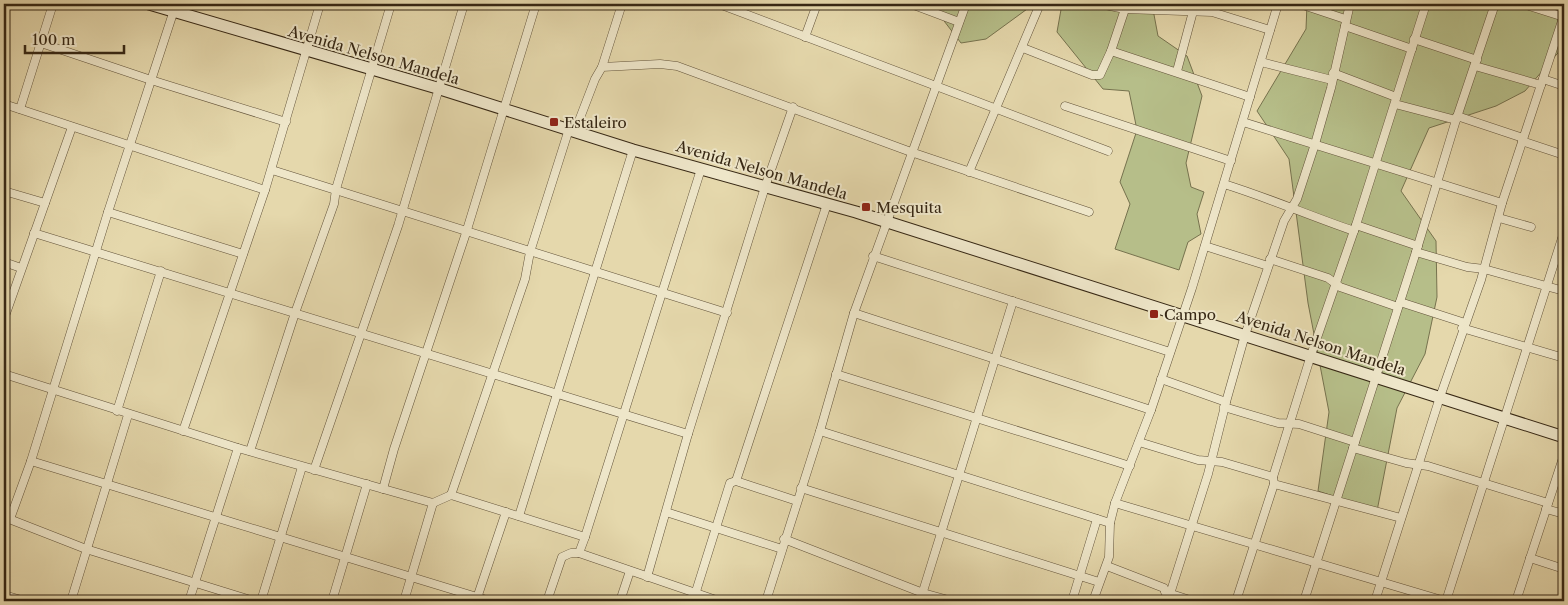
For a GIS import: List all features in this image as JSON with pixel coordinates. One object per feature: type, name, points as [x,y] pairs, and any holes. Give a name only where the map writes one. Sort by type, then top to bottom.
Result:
[{"type":"street","points":[[20,109],[53,4]]},
{"type":"street","name":"Avenida Nelson Mandela","points":[[149,4],[175,8],[306,51],[437,88],[634,150],[885,221],[1564,437]]},
{"type":"street","points":[[183,431],[272,170],[320,4]]},
{"type":"street","points":[[250,451],[295,313],[332,212],[336,190],[391,4]]},
{"type":"street","points":[[314,470],[402,211],[437,88],[464,4]]},
{"type":"street","points":[[384,489],[397,439],[466,233],[536,4]]},
{"type":"street","points":[[451,496],[525,279],[530,252],[572,130],[602,67],[622,4]]},
{"type":"street","points":[[719,4],[1108,151]]},
{"type":"street","points":[[804,37],[817,4]]},
{"type":"street","points":[[911,4],[959,22]]},
{"type":"street","points":[[766,601],[873,256],[966,4]]},
{"type":"street","points":[[969,172],[997,110],[1040,4]]},
{"type":"street","points":[[1100,4],[1125,9],[1147,7],[1194,13],[1212,12]]},
{"type":"street","points":[[1177,71],[1196,4],[1212,12],[1270,30]]},
{"type":"street","points":[[1093,601],[1107,566],[1111,547],[1110,523],[1115,503],[1139,442],[1183,315],[1278,4]]},
{"type":"street","points":[[1300,4],[1412,49]]},
{"type":"street","points":[[1162,601],[1168,593],[1192,527],[1245,335],[1269,263],[1284,222],[1292,208],[1315,144],[1350,4]]},
{"type":"street","points":[[1236,601],[1311,356],[1376,164],[1426,4]]},
{"type":"street","points":[[1304,601],[1417,249],[1456,118],[1495,4]]},
{"type":"street","points":[[1375,601],[1418,464],[1484,269],[1522,139],[1564,16],[1523,4]]},
{"type":"street","points":[[175,8],[108,212],[31,461],[7,518],[86,549],[254,601]]},
{"type":"street","points":[[1023,48],[1096,76],[1102,73],[1125,9]]},
{"type":"street","points":[[1414,39],[1476,63],[1542,82],[1564,86]]},
{"type":"street","points":[[41,43],[286,122]]},
{"type":"street","points":[[1111,51],[1250,96]]},
{"type":"street","points":[[1261,62],[1332,77],[1395,100],[1522,139],[1564,154]]},
{"type":"street","points":[[602,67],[660,64],[677,66],[793,107],[911,152],[1089,212]]},
{"type":"street","points":[[4,104],[265,190]]},
{"type":"street","points":[[1066,106],[1231,161]]},
{"type":"street","points":[[647,577],[688,434],[765,188],[793,107]]},
{"type":"street","points":[[1243,122],[1502,203]]},
{"type":"street","points":[[4,319],[72,127]]},
{"type":"street","points":[[519,516],[634,150]]},
{"type":"street","points":[[580,553],[701,169]]},
{"type":"street","points":[[272,170],[466,233],[596,271],[727,313]]},
{"type":"street","points":[[1224,184],[1292,208],[1305,215],[1355,228],[1466,267],[1484,269],[1564,291]]},
{"type":"street","points":[[4,191],[45,203]]},
{"type":"street","points":[[694,598],[728,486],[736,481],[827,204]]},
{"type":"street","points":[[108,212],[243,254]]},
{"type":"street","points":[[1499,218],[1531,227]]},
{"type":"street","points":[[1115,503],[1316,565],[1445,601],[1564,232]]},
{"type":"street","points":[[34,233],[688,434]]},
{"type":"street","points":[[1205,246],[1328,278],[1336,284],[1564,358]]},
{"type":"street","points":[[873,256],[1170,352]]},
{"type":"street","points":[[4,262],[21,268]]},
{"type":"street","points":[[117,411],[161,271]]},
{"type":"street","points":[[920,601],[1013,301]]},
{"type":"street","points":[[854,313],[1150,410]]},
{"type":"street","points":[[4,374],[128,415],[302,467],[433,503],[451,496],[585,537]]},
{"type":"street","points":[[836,374],[1130,466]]},
{"type":"street","points":[[1160,380],[1278,423],[1290,423],[1406,464],[1418,464],[1484,483],[1564,514]]},
{"type":"street","points":[[71,601],[128,415]]},
{"type":"street","points":[[820,430],[1110,523]]},
{"type":"street","points":[[1139,442],[1198,460],[1212,460],[1337,501],[1401,518]]},
{"type":"street","points":[[189,601],[238,448]]},
{"type":"street","points":[[1516,601],[1564,455]]},
{"type":"street","points":[[31,461],[347,557],[477,599],[490,601]]},
{"type":"street","points":[[261,601],[302,467]]},
{"type":"street","points":[[736,481],[797,501]]},
{"type":"street","points":[[332,601],[347,557],[367,484]]},
{"type":"street","points":[[801,488],[1099,582]]},
{"type":"street","points":[[404,601],[433,503]]},
{"type":"street","points":[[477,599],[506,512]]},
{"type":"street","points":[[666,512],[782,549]]},
{"type":"street","points":[[1072,601],[1097,519]]},
{"type":"street","points":[[784,539],[923,592],[952,601]]},
{"type":"street","points":[[548,601],[560,560],[566,554],[580,553],[647,577],[694,598],[719,601]]},
{"type":"street","points":[[1530,558],[1564,569]]},
{"type":"street","points":[[1107,566],[1160,586],[1168,593],[1193,601]]},
{"type":"street","points":[[620,601],[630,571]]},
{"type":"street","points":[[4,595],[25,601]]},
{"type":"green space","points":[[931,4],[1034,4],[986,39],[961,43]]},
{"type":"green space","points":[[1062,4],[1152,4],[1158,36],[1187,56],[1202,96],[1186,163],[1191,187],[1204,192],[1197,214],[1201,234],[1188,242],[1179,270],[1115,249],[1130,204],[1120,182],[1137,130],[1129,91],[1103,89],[1057,32]]},
{"type":"green space","points":[[1307,4],[1564,4],[1563,47],[1525,91],[1496,106],[1429,128],[1401,191],[1436,241],[1437,297],[1425,354],[1397,408],[1377,511],[1318,491],[1329,412],[1308,303],[1289,159],[1257,111],[1306,29]]},
{"type":"place","name":"Estaleiro","points":[[554,122]]},
{"type":"place","name":"Mesquita","points":[[866,207]]},
{"type":"place","name":"Campo","points":[[1154,314]]}]
